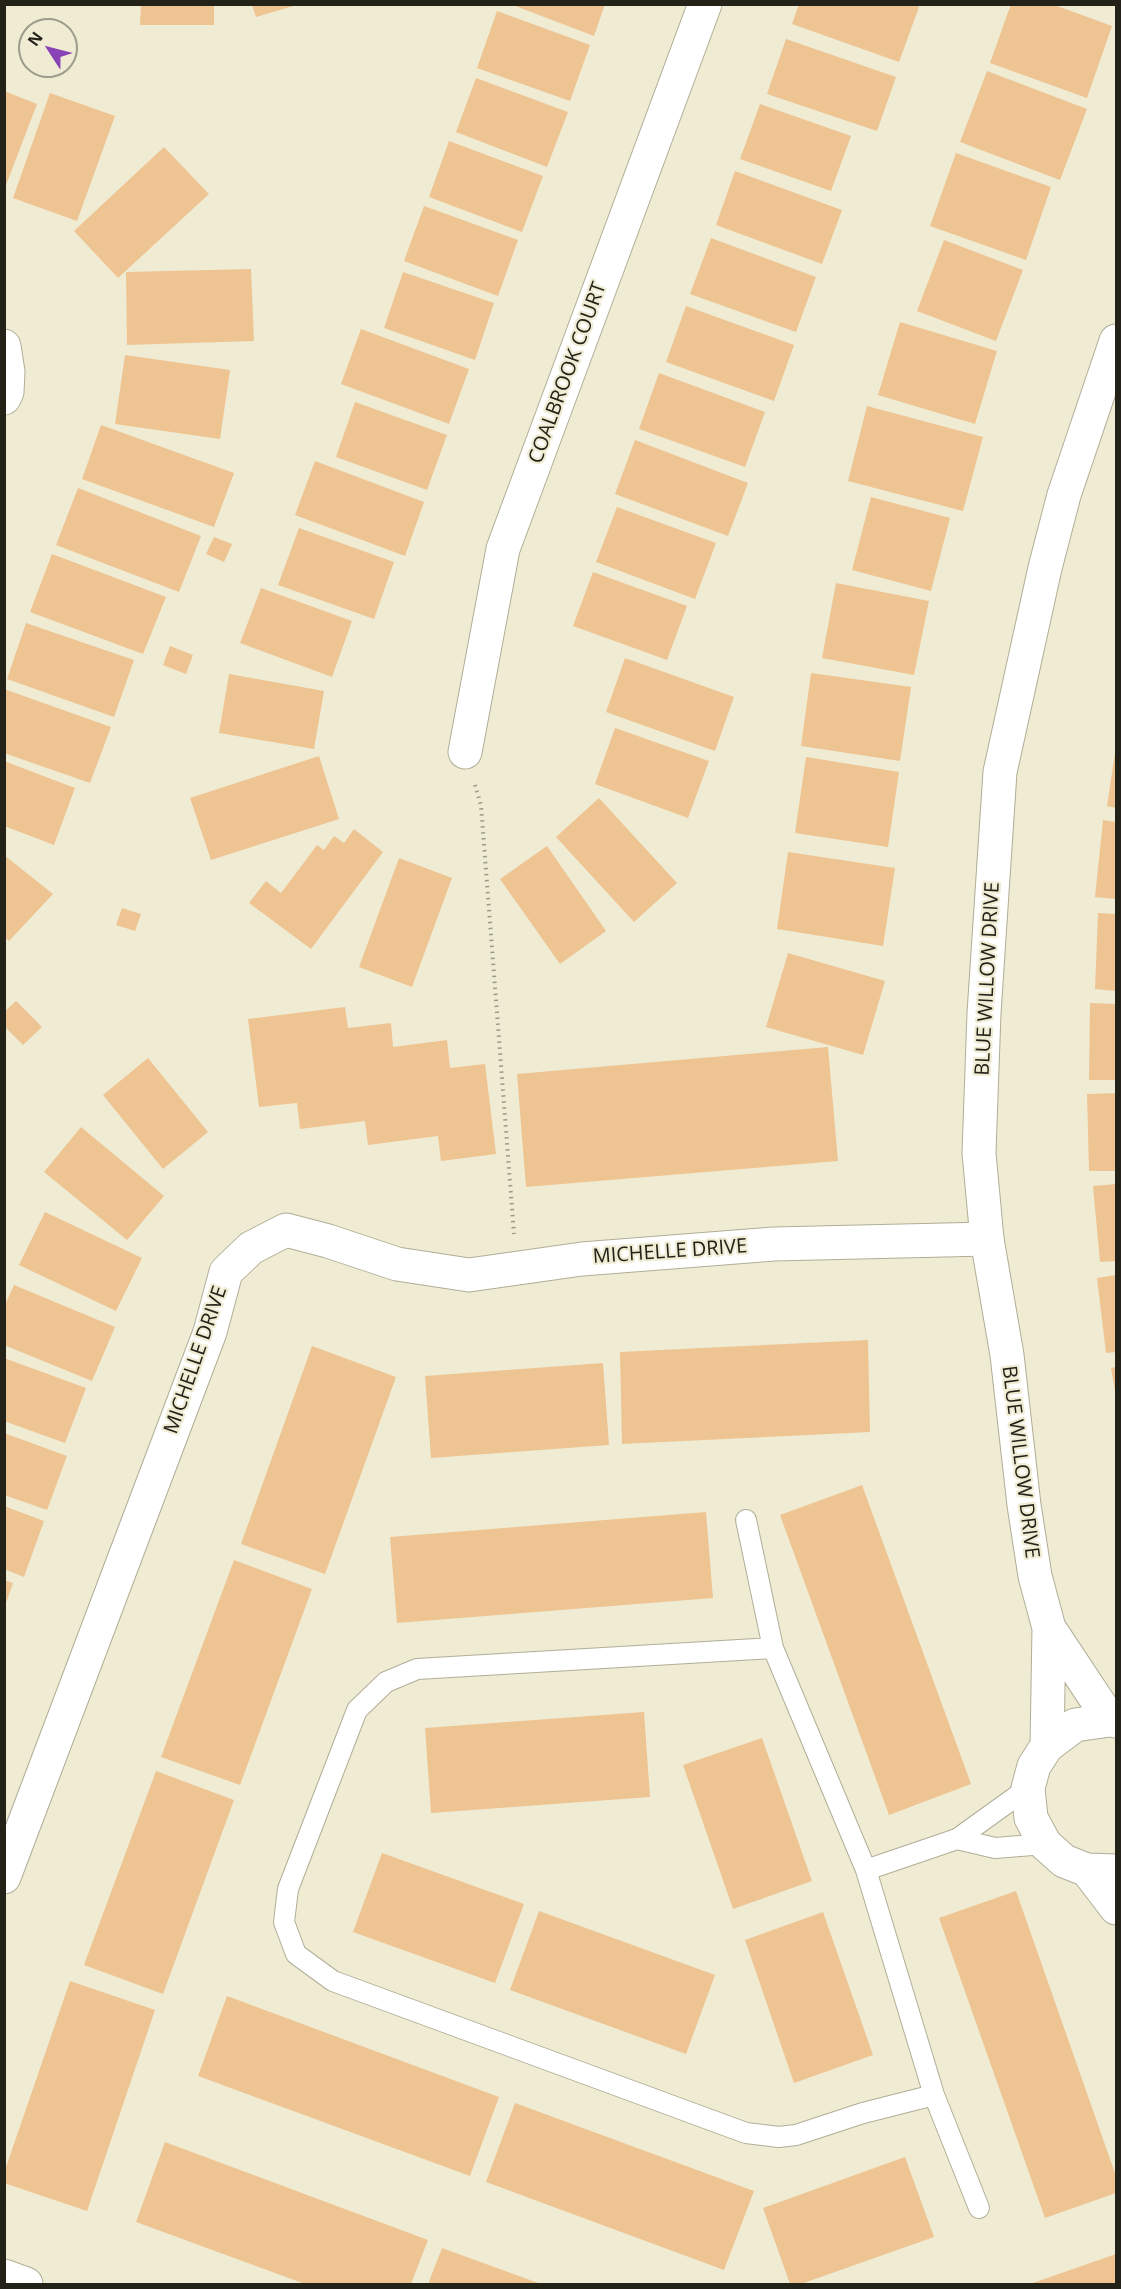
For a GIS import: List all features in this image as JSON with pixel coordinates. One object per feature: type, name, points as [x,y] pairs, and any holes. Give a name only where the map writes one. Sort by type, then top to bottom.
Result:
[{"type":"street","name":"COALBROOK COURT","points":[[465,752],[503,549],[705,4]]},
{"type":"street","name":"BLUE WILLOW DRIVE","points":[[1047,1746],[1049,1628],[1035,1576],[1007,1355],[987,1239],[980,1142],[984,1013],[1000,772],[1045,568],[1064,495],[1107,405],[1116,341]]},
{"type":"street","points":[[4,346],[8,372],[7,392],[4,398]]},
{"type":"street","name":"MICHELLE DRIVE","points":[[4,1877],[210,1332],[226,1272],[251,1248],[286,1230],[398,1264],[469,1275],[582,1259],[774,1244],[987,1239]]},
{"type":"street","name":"BLUE WILLOW DRIVE","points":[[1049,1628],[1113,1721]]},
{"type":"street","points":[[1113,1721],[1076,1725],[1047,1746],[1034,1766],[1028,1788],[1031,1818],[1045,1844],[1064,1861],[1102,1870],[1116,1908]]},
{"type":"street","points":[[4,2276],[26,2284]]},
{"type":"lane","points":[[746,1520],[773,1648],[866,1870],[934,2095],[979,2208]]},
{"type":"lane","points":[[773,1648],[417,1669],[386,1682],[357,1710],[288,1889],[284,1922],[296,1953],[333,1981],[746,2133],[779,2137],[796,2135],[863,2113],[934,2095]]},
{"type":"lane","points":[[866,1870],[957,1839],[1028,1788]]},
{"type":"lane","points":[[957,1839],[995,1848],[1045,1844]]},
{"type":"path","points":[[465,752],[481,805],[517,1268]]},
{"type":"building","points":[[141,4],[214,4],[214,25],[140,25]]},
{"type":"building","points":[[510,4],[605,4],[594,36]]},
{"type":"building","points":[[799,4],[913,4],[919,7],[899,62],[792,24]]},
{"type":"building","points":[[1011,4],[1052,4],[1112,26],[1087,98],[990,63]]},
{"type":"building","points":[[252,5],[297,5],[256,17]]},
{"type":"building","points":[[497,11],[590,45],[570,101],[477,68]]},
{"type":"building","points":[[786,39],[896,77],[877,131],[767,94]]},
{"type":"building","points":[[987,71],[1087,109],[1060,180],[960,142]]},
{"type":"building","points":[[476,78],[568,112],[547,167],[456,132]]},
{"type":"building","points":[[4,91],[37,104],[5,188],[4,188]]},
{"type":"building","points":[[50,93],[115,116],[77,221],[13,198]]},
{"type":"building","points":[[760,104],[851,136],[831,191],[740,159]]},
{"type":"building","points":[[449,141],[543,176],[522,232],[429,197]]},
{"type":"building","points":[[164,147],[209,194],[118,278],[74,231]]},
{"type":"building","points":[[956,153],[1051,187],[1026,260],[930,226]]},
{"type":"building","points":[[735,171],[842,210],[822,264],[716,225]]},
{"type":"building","points":[[424,206],[518,240],[498,296],[404,261]]},
{"type":"building","points":[[711,238],[816,277],[796,332],[690,294]]},
{"type":"building","points":[[944,240],[1023,270],[996,341],[917,311]]},
{"type":"building","points":[[251,269],[254,341],[127,345],[126,272]]},
{"type":"building","points":[[403,272],[494,303],[475,360],[384,328]]},
{"type":"building","points":[[686,306],[794,345],[774,401],[666,362]]},
{"type":"building","points":[[900,322],[997,351],[975,424],[878,395]]},
{"type":"building","points":[[361,329],[469,369],[449,424],[341,384]]},
{"type":"building","points":[[125,355],[230,370],[220,439],[115,424]]},
{"type":"building","points":[[659,373],[765,412],[745,467],[639,429]]},
{"type":"building","points":[[355,402],[447,435],[427,490],[336,457]]},
{"type":"building","points":[[867,406],[983,437],[963,511],[848,481]]},
{"type":"building","points":[[101,425],[234,473],[214,527],[82,479]]},
{"type":"building","points":[[635,440],[748,483],[728,536],[615,494]]},
{"type":"building","points":[[315,461],[424,502],[405,556],[295,515]]},
{"type":"building","points":[[78,488],[201,536],[179,592],[56,545]]},
{"type":"building","points":[[871,497],[950,518],[931,591],[852,570]]},
{"type":"building","points":[[617,507],[716,543],[695,599],[596,562]]},
{"type":"building","points":[[299,528],[394,562],[374,619],[278,585]]},
{"type":"building","points":[[214,537],[232,544],[224,562],[206,554]]},
{"type":"building","points":[[52,554],[166,597],[143,654],[30,612]]},
{"type":"building","points":[[593,572],[687,606],[667,660],[573,626]]},
{"type":"building","points":[[836,583],[929,601],[914,675],[822,658]]},
{"type":"building","points":[[261,588],[352,621],[332,677],[240,643]]},
{"type":"building","points":[[26,623],[134,660],[114,717],[7,679]]},
{"type":"building","points":[[170,646],[193,655],[186,674],[163,665]]},
{"type":"building","points":[[625,658],[734,697],[715,751],[606,712]]},
{"type":"building","points":[[811,673],[911,687],[900,761],[801,746]]},
{"type":"building","points":[[229,674],[324,691],[314,749],[219,733]]},
{"type":"building","points":[[4,689],[111,727],[90,783],[4,753]]},
{"type":"building","points":[[615,728],[709,761],[688,818],[595,784]]},
{"type":"building","points":[[1116,753],[1116,808],[1107,806]]},
{"type":"building","points":[[319,756],[339,819],[211,860],[190,798]]},
{"type":"building","points":[[806,757],[899,772],[888,847],[795,833]]},
{"type":"building","points":[[4,761],[75,788],[54,845],[4,826]]},
{"type":"building","points":[[599,798],[677,883],[634,922],[556,837]]},
{"type":"building","points":[[1103,820],[1116,822],[1116,899],[1095,897]]},
{"type":"building","points":[[354,829],[383,852],[311,949],[249,903],[266,881],[281,893],[317,845],[324,850],[334,836],[344,843]]},
{"type":"building","points":[[547,846],[606,931],[560,964],[500,879]]},
{"type":"building","points":[[788,852],[895,868],[883,946],[777,929]]},
{"type":"building","points":[[4,855],[53,894],[9,941],[4,937]]},
{"type":"building","points":[[399,858],[452,878],[412,987],[359,967]]},
{"type":"building","points":[[122,908],[141,914],[135,931],[116,925]]},
{"type":"building","points":[[1098,913],[1116,914],[1116,991],[1095,989]]},
{"type":"building","points":[[788,953],[885,981],[863,1055],[766,1027]]},
{"type":"building","points":[[16,1001],[42,1027],[23,1045],[4,1026],[4,1012]]},
{"type":"building","points":[[1090,1003],[1116,1004],[1116,1080],[1089,1080]]},
{"type":"building","points":[[345,1007],[348,1028],[391,1023],[393,1047],[447,1040],[450,1068],[485,1064],[496,1154],[441,1161],[438,1136],[368,1145],[365,1121],[300,1129],[297,1103],[259,1107],[248,1019]]},
{"type":"building","points":[[828,1047],[838,1161],[526,1187],[517,1074]]},
{"type":"building","points":[[148,1058],[208,1132],[163,1169],[103,1095]]},
{"type":"building","points":[[1116,1093],[1116,1171],[1089,1171],[1087,1094]]},
{"type":"building","points":[[81,1127],[164,1196],[127,1240],[44,1172]]},
{"type":"building","points":[[1116,1184],[1116,1261],[1100,1262],[1093,1186]]},
{"type":"building","points":[[45,1212],[142,1258],[116,1311],[19,1265]]},
{"type":"building","points":[[1116,1275],[1116,1352],[1106,1353],[1097,1278]]},
{"type":"building","points":[[14,1285],[115,1327],[92,1381],[4,1345],[4,1307]]},
{"type":"building","points":[[868,1340],[870,1432],[622,1444],[620,1352]]},
{"type":"building","points":[[312,1346],[396,1377],[325,1574],[241,1544]]},
{"type":"building","points":[[4,1358],[86,1388],[65,1443],[4,1421]]},
{"type":"building","points":[[603,1363],[609,1445],[431,1458],[425,1376]]},
{"type":"building","points":[[1116,1367],[1116,1391],[1115,1391],[1111,1368]]},
{"type":"building","points":[[4,1433],[67,1456],[47,1510],[4,1495]]},
{"type":"building","points":[[862,1485],[971,1784],[889,1815],[780,1515]]},
{"type":"building","points":[[4,1506],[44,1521],[24,1577],[4,1569]]},
{"type":"building","points":[[706,1512],[713,1598],[397,1623],[390,1537]]},
{"type":"building","points":[[234,1560],[312,1589],[240,1785],[161,1757]]},
{"type":"building","points":[[4,1580],[13,1583],[5,1606],[4,1606]]},
{"type":"building","points":[[644,1712],[650,1797],[431,1813],[425,1728]]},
{"type":"building","points":[[762,1738],[812,1881],[733,1909],[683,1765]]},
{"type":"building","points":[[156,1771],[234,1800],[163,1994],[84,1965]]},
{"type":"building","points":[[382,1853],[524,1904],[495,1983],[353,1932]]},
{"type":"building","points":[[1016,1891],[1116,2176],[1116,2193],[1045,2218],[939,1918]]},
{"type":"building","points":[[539,1911],[715,1975],[686,2054],[510,1990]]},
{"type":"building","points":[[823,1912],[873,2055],[794,2083],[745,1940]]},
{"type":"building","points":[[70,1981],[155,2010],[87,2211],[4,2183],[4,2173]]},
{"type":"building","points":[[227,1996],[499,2097],[470,2176],[198,2076]]},
{"type":"building","points":[[515,2103],[754,2191],[724,2270],[486,2182]]},
{"type":"building","points":[[165,2142],[428,2240],[411,2284],[305,2284],[136,2222]]},
{"type":"building","points":[[905,2157],[934,2237],[801,2284],[790,2284],[763,2208]]},
{"type":"building","points":[[442,2248],[541,2284],[428,2284]]},
{"type":"building","points":[[1116,2254],[1116,2284],[1030,2284]]}]
